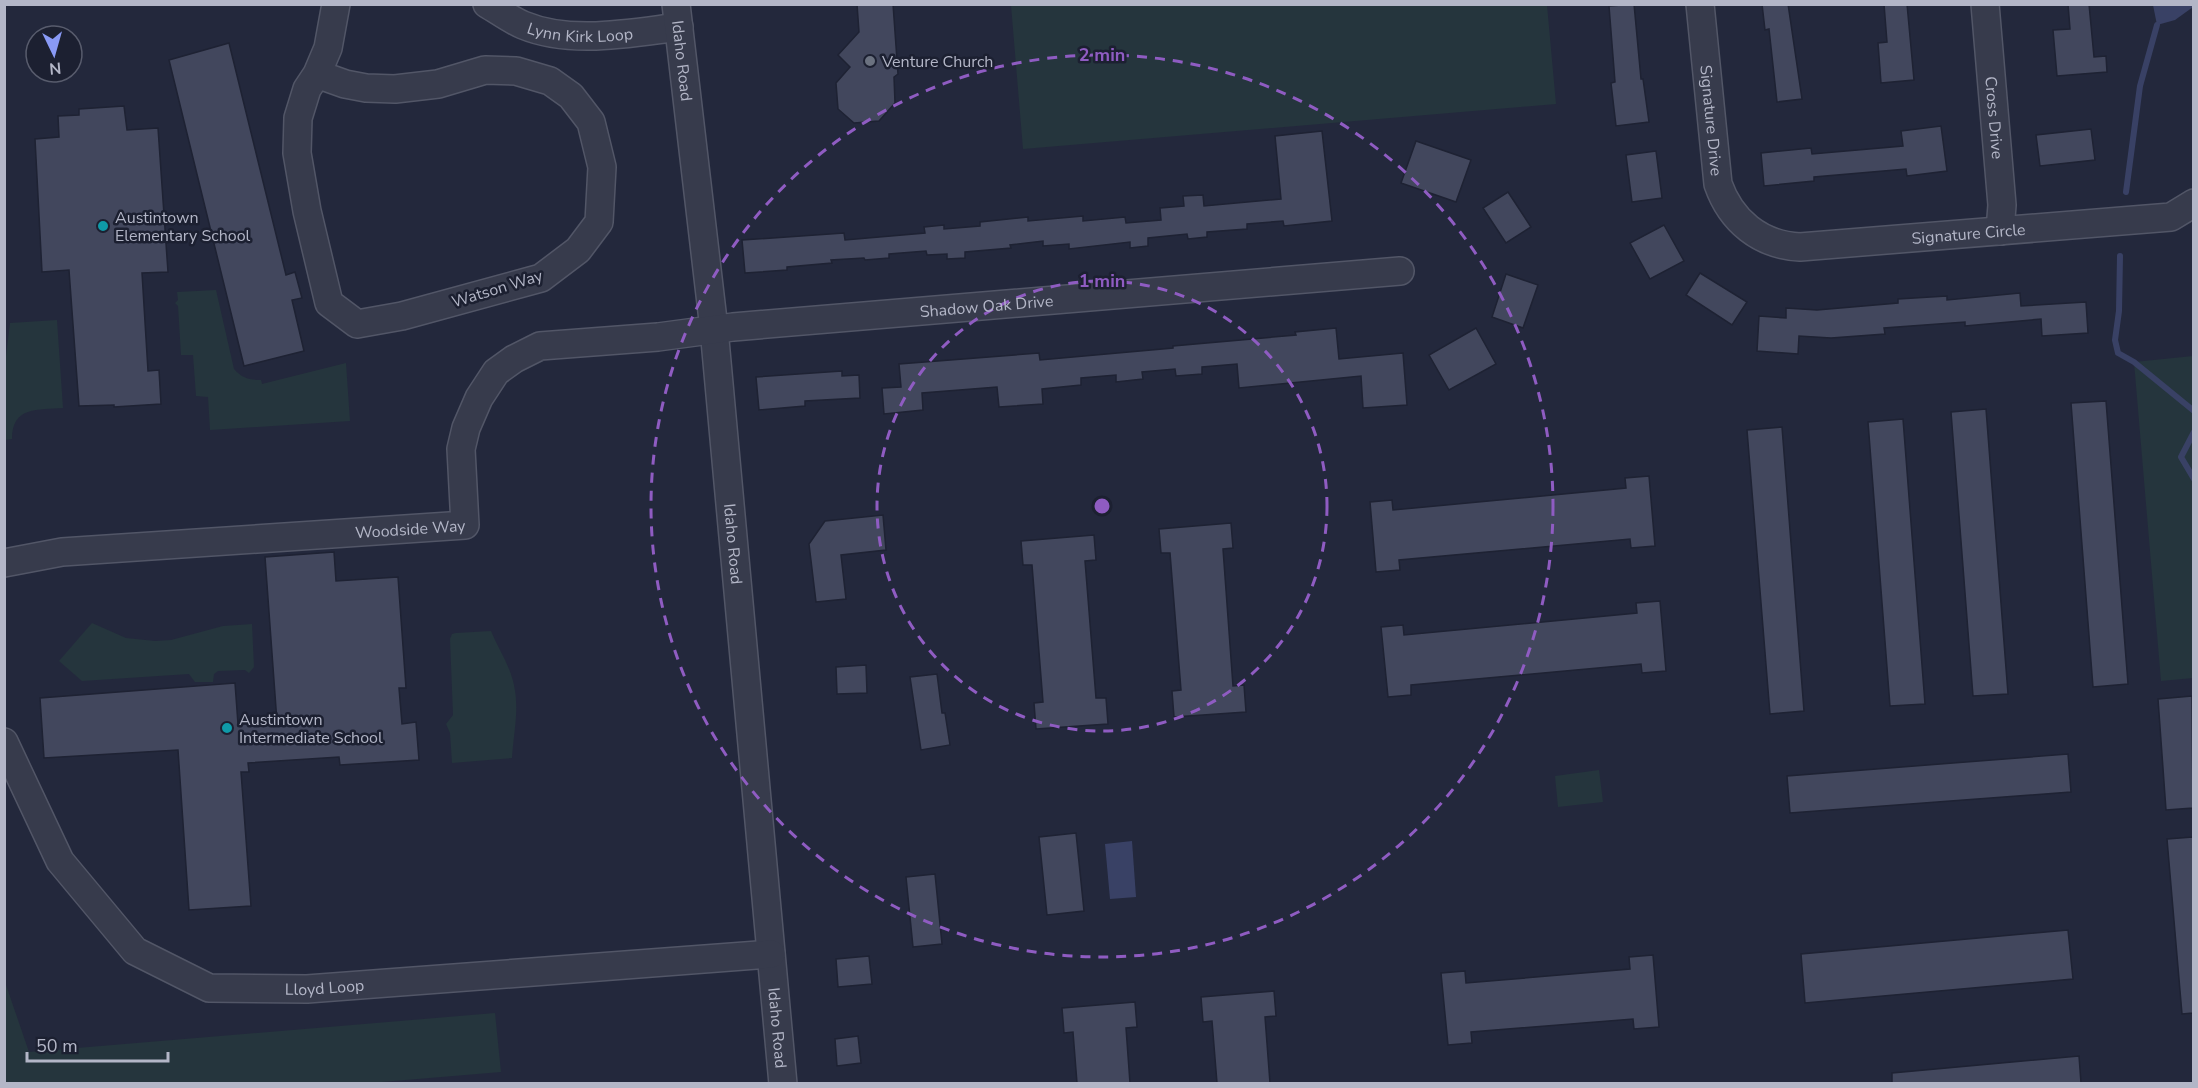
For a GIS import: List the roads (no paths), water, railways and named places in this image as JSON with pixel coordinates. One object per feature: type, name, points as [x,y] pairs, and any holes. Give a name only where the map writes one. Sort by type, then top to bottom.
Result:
[{"type":"street","name":"Watson Way","points":[[317,74],[345,84],[366,88],[395,89],[438,84],[485,70],[516,71],[550,81],[571,96],[591,122],[602,166],[599,222],[578,250],[541,278],[402,316],[357,324],[329,303],[307,211],[297,153],[298,118],[307,89],[317,74],[328,48],[336,4]]},
{"type":"street","name":"Lynn Kirk Loop","points":[[487,4],[523,25],[549,33],[587,36],[678,16]]},
{"type":"street","name":"Signature Drive","points":[[1700,4],[1718,184],[1733,214],[1746,227]]},
{"type":"street","name":"Cross Drive","points":[[1985,4],[2002,205],[2000,231]]},
{"type":"street","name":"Idaho Road","points":[[678,16],[714,329],[783,1083]]},
{"type":"street","name":"Signature Circle","points":[[1746,227],[1773,242],[1800,247],[2171,217],[2193,202]]},
{"type":"street","name":"Shadow Oak Drive","points":[[714,329],[1400,271]]},
{"type":"street","name":"Woodside Way","points":[[4,563],[62,552],[465,525],[461,449],[475,404],[496,372],[514,359],[540,346],[658,337],[714,329]]},
{"type":"street","name":"Lloyd Loop","points":[[4,742],[60,861],[135,951],[209,988],[307,989],[771,954]]},
{"type":"water","points":[[2153,5],[2193,5],[2193,7],[2175,20],[2157,25]]},
{"type":"water","points":[[1132,841],[1136,897],[1110,899],[1105,844]]},
{"type":"waterway","points":[[2126,192],[2140,86],[2157,25]]},
{"type":"waterway","points":[[2120,256],[2119,311],[2115,340],[2118,353],[2134,362],[2194,411]]},
{"type":"waterway","points":[[2194,432],[2181,457],[2194,479]]},
{"type":"place","name":"Venture Church","points":[[870,61]]},
{"type":"place","name":"Austintown Elementary School","points":[[103,226]]},
{"type":"place","name":"Austintown Intermediate School","points":[[227,728]]}]
